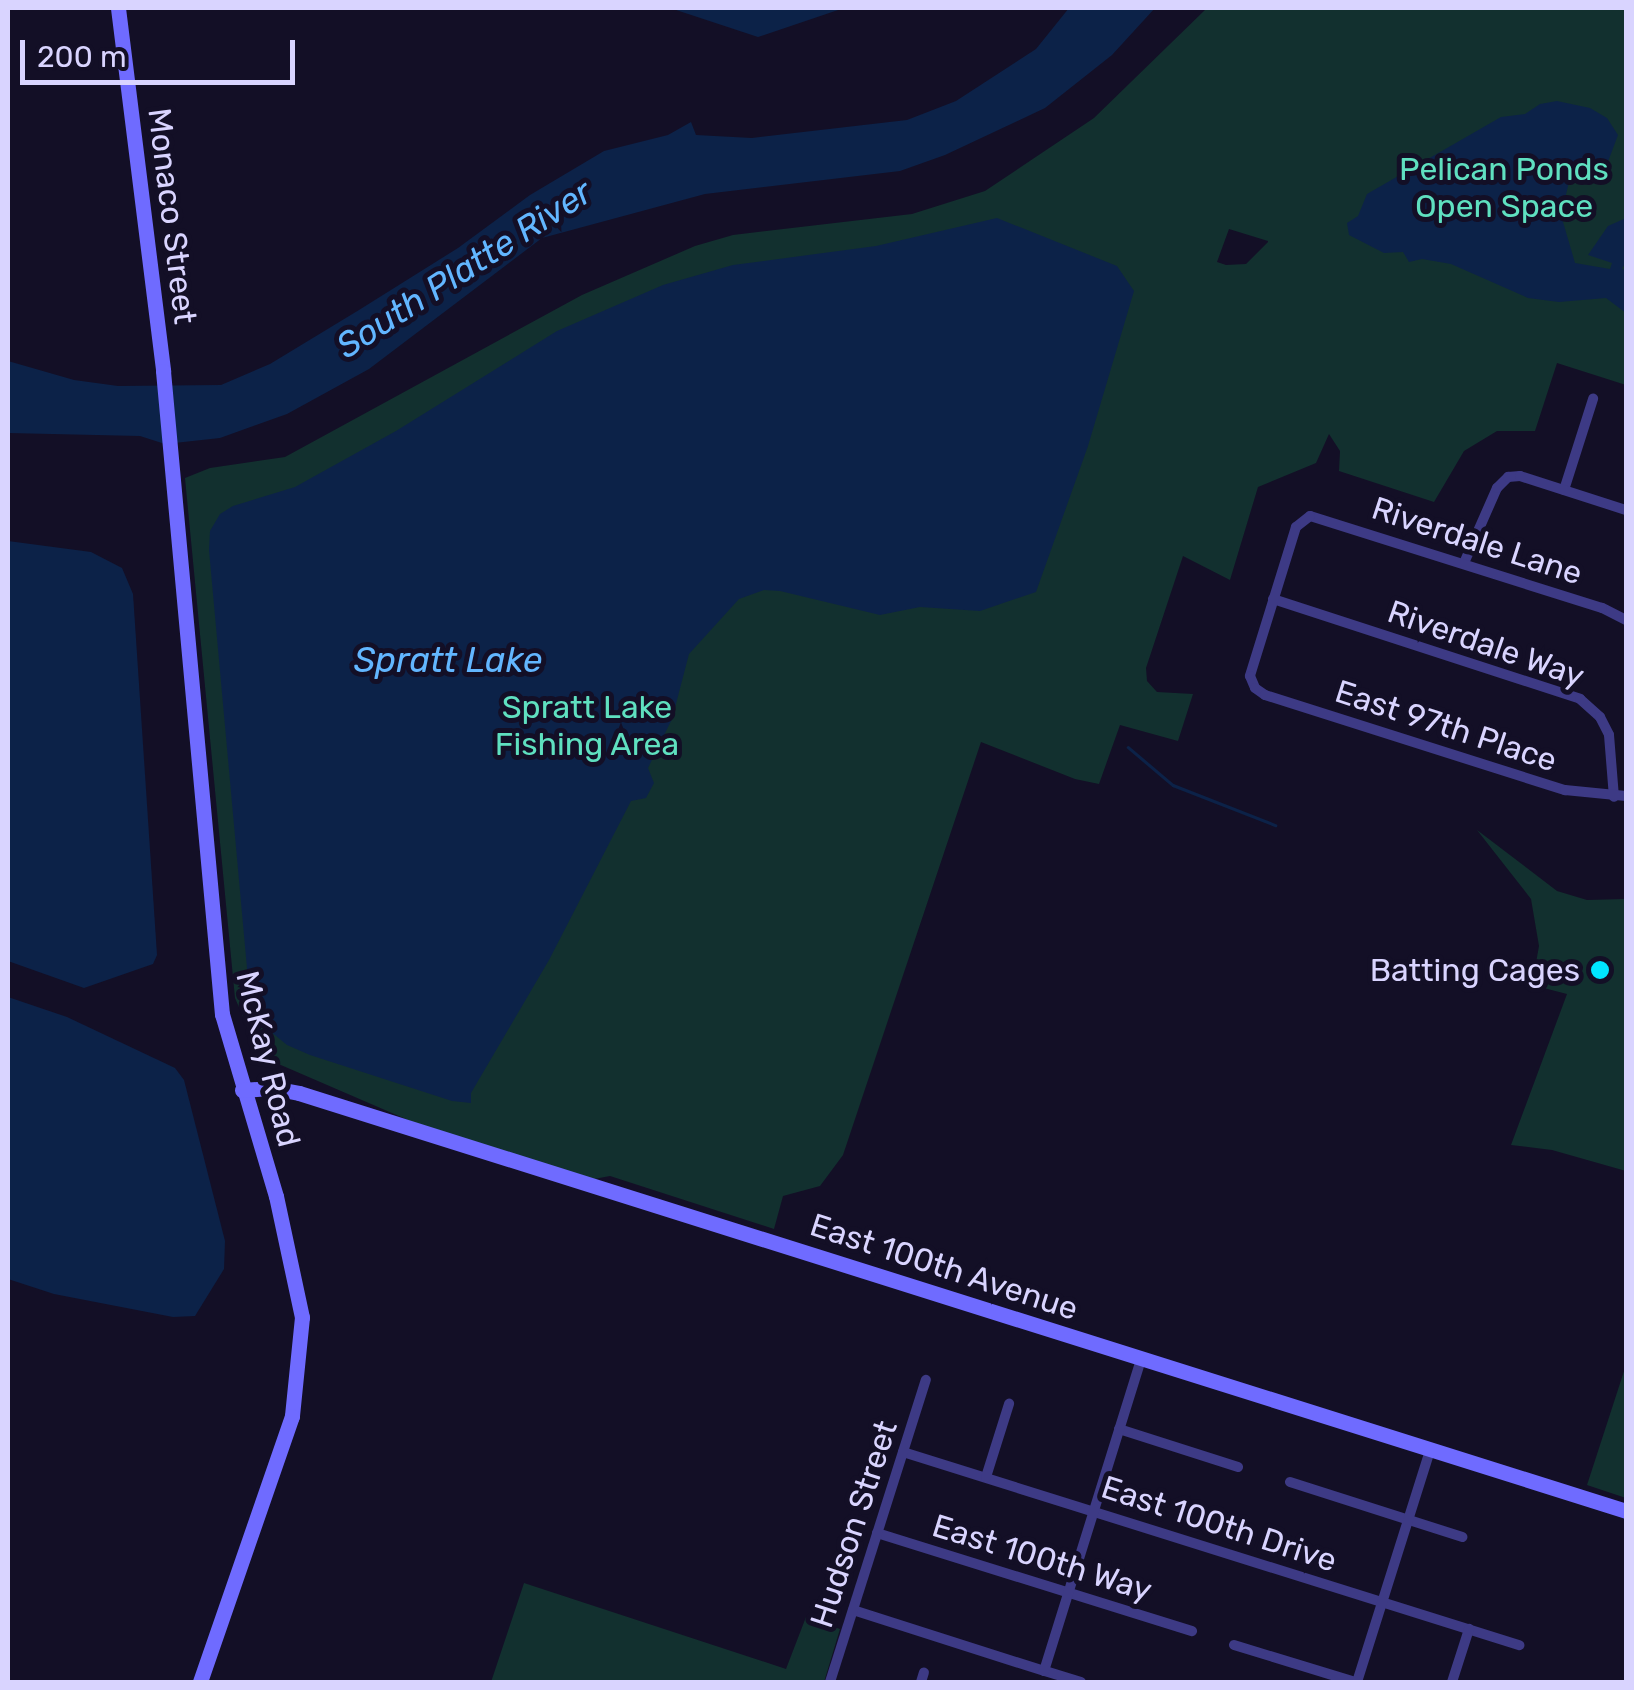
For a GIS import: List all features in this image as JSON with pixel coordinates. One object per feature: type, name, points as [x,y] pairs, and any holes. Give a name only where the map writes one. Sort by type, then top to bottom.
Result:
[{"type":"main road","name":"Monaco Street","points":[[118,8],[164,371]]},
{"type":"main road","name":"McKay Road","points":[[164,371],[222,1014],[276,1196],[299,1291],[301,1364],[292,1416],[200,1682]]},
{"type":"main road","name":"East 100th Avenue","points":[[242,1090],[273,1088],[299,1093],[1626,1511]]},
{"type":"street","points":[[1564,490],[1593,399]]},
{"type":"street","points":[[1464,563],[1504,479],[1520,476],[1626,510]]},
{"type":"street","name":"Riverdale Lane","points":[[1273,599],[1296,527],[1310,516],[1464,563],[1626,620]]},
{"type":"street","name":"East 97th Place","points":[[1273,599],[1250,672],[1255,688],[1265,696],[1565,790],[1620,797]]},
{"type":"street","name":"Riverdale Way","points":[[1273,599],[1580,699],[1600,717],[1610,735],[1620,797]]},
{"type":"street","points":[[1044,1671],[1141,1360]]},
{"type":"street","name":"Hudson Street","points":[[830,1682],[926,1380]]},
{"type":"street","points":[[986,1477],[1008,1404]]},
{"type":"street","points":[[1119,1429],[1238,1466]]},
{"type":"street","points":[[1234,1645],[1356,1682],[1430,1450]]},
{"type":"street","name":"East 100th Drive","points":[[903,1452],[1519,1645]]},
{"type":"street","points":[[1290,1482],[1462,1537]]},
{"type":"street","name":"East 100th Way","points":[[877,1533],[1192,1631]]},
{"type":"street","points":[[853,1610],[1081,1682]]},
{"type":"street","points":[[1452,1682],[1469,1629]]},
{"type":"green space","name":"Spratt Lake Fishing Area","points":[[1207,8],[1626,8],[1626,385],[1557,363],[1535,431],[1497,431],[1464,451],[1434,502],[1339,471],[1340,451],[1329,434],[1316,463],[1258,487],[1230,580],[1183,556],[1146,668],[1147,681],[1157,692],[1193,694],[1178,741],[1120,725],[1099,784],[1075,779],[981,742],[843,1155],[820,1186],[783,1196],[774,1229],[610,1176],[594,1179],[422,1126],[260,1056],[235,998],[185,478],[210,468],[285,457],[582,295],[695,246],[733,235],[912,214],[985,191],[1094,118]],"holes":[[[1229,229],[1268,241],[1246,264],[1217,262]]]},
{"type":"green space","points":[[1477,830],[1557,891],[1587,900],[1626,899],[1626,1171],[1552,1150],[1511,1145],[1567,994],[1532,985],[1539,946],[1531,899]]},
{"type":"green space","points":[[1626,1365],[1626,1498],[1587,1485]]},
{"type":"green space","points":[[524,1583],[786,1669],[806,1617],[840,1629],[824,1682],[491,1682]]},
{"type":"water","points":[[670,8],[844,8],[758,37]]},
{"type":"water","name":"South Platte River","points":[[1069,8],[1155,8],[1112,55],[1045,108],[945,155],[900,171],[705,194],[542,238],[369,369],[287,414],[220,438],[165,444],[140,436],[8,433],[8,361],[74,380],[118,386],[221,385],[270,364],[359,310],[458,248],[530,195],[604,151],[668,135],[691,122],[696,135],[752,138],[907,120],[956,101],[1036,49]]},
{"type":"water","points":[[1557,101],[1590,108],[1607,118],[1618,135],[1603,175],[1591,179],[1571,174],[1561,215],[1575,263],[1610,269],[1612,263],[1588,255],[1608,226],[1626,218],[1626,263],[1622,268],[1626,272],[1626,313],[1606,298],[1559,302],[1528,298],[1451,264],[1422,259],[1409,262],[1403,252],[1384,253],[1349,235],[1347,223],[1358,216],[1367,194],[1501,117],[1525,114],[1540,104]]},
{"type":"water","name":"Spratt Lake","points":[[997,218],[1117,266],[1134,291],[1088,446],[1036,592],[980,611],[920,607],[880,615],[780,591],[764,590],[739,599],[689,654],[672,719],[648,768],[654,783],[646,798],[631,801],[549,960],[471,1093],[471,1103],[452,1101],[310,1055],[287,1045],[270,1031],[256,1012],[248,979],[209,550],[210,531],[220,514],[233,506],[295,487],[396,431],[557,331],[663,285],[733,265],[876,246]]},
{"type":"water","points":[[8,541],[91,552],[122,568],[133,594],[157,955],[153,964],[84,988],[8,961]]},
{"type":"water","points":[[8,997],[67,1017],[175,1068],[184,1080],[225,1241],[224,1269],[195,1316],[173,1317],[54,1294],[8,1279]]},
{"type":"waterway","points":[[1128,747],[1173,785],[1275,825]]},
{"type":"place","name":"Batting Cages","points":[[1600,970]]},
{"type":"park label","name":"Pelican Ponds Open Space","points":[[1504,188]]}]
